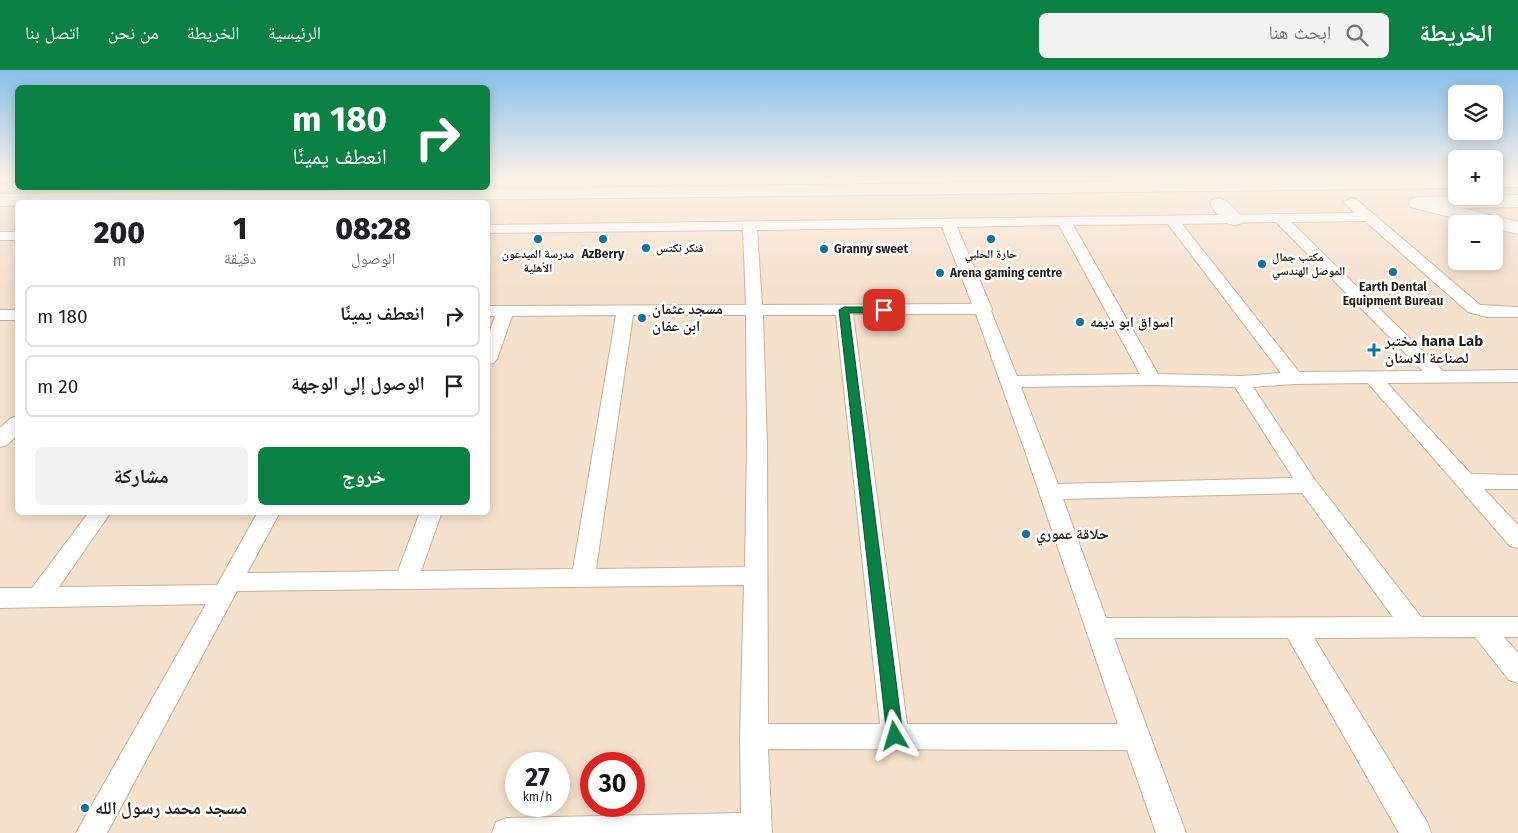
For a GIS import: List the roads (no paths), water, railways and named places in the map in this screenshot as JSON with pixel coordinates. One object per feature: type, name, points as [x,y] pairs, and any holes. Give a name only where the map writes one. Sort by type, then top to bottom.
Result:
[{"type":"main road","points":[[1228,215],[1233,220]]},
{"type":"main road","points":[[1470,215],[1518,228]]},
{"type":"main road","points":[[0,219],[15,219]]},
{"type":"street","points":[[490,230],[680,215]]},
{"type":"street","points":[[507,833],[757,830],[754,736],[756,310],[750,215]]},
{"type":"street","points":[[829,215],[948,223],[1280,219],[1326,215]]},
{"type":"street","points":[[1379,215],[1474,309],[1487,312],[1518,312]]},
{"type":"street","points":[[1280,219],[1439,377]]},
{"type":"street","points":[[1172,220],[1294,378]]},
{"type":"street","points":[[1064,222],[1152,379]]},
{"type":"street","points":[[948,223],[984,310],[1051,492],[1170,833]]},
{"type":"street","points":[[0,236],[15,236]]},
{"type":"street","points":[[844,310],[895,736]]},
{"type":"street","points":[[490,311],[984,310]]},
{"type":"street","points":[[490,354],[505,311]]},
{"type":"street","points":[[583,578],[625,311]]},
{"type":"street","points":[[0,315],[15,315]]},
{"type":"street","points":[[1010,382],[1152,379],[1241,382],[1294,378],[1374,379],[1518,376]]},
{"type":"street","points":[[1374,379],[1518,540]]},
{"type":"street","points":[[1241,382],[1308,485],[1415,628]]},
{"type":"street","points":[[0,440],[15,425]]},
{"type":"street","points":[[1466,482],[1518,482]]},
{"type":"street","points":[[1051,492],[1308,485]]},
{"type":"street","points":[[39,597],[99,515]]},
{"type":"street","points":[[90,833],[267,515]]},
{"type":"street","points":[[406,580],[430,515]]},
{"type":"street","points":[[0,598],[406,580],[756,576]]},
{"type":"street","points":[[1481,627],[1518,672]]},
{"type":"street","points":[[1098,628],[1518,627]]},
{"type":"street","points":[[1295,628],[1416,833]]},
{"type":"street","points":[[754,736],[834,738],[895,736],[1135,737]]},
{"type":"place","name":"مدرسة المبدعون الأهلية","points":[[538,239]]},
{"type":"place","name":"AzBerry","points":[[603,239]]},
{"type":"place","name":"حارة الحلبي","points":[[991,239]]},
{"type":"place","name":"فنكر نكتس","points":[[646,248]]},
{"type":"place","name":"Granny sweet","points":[[824,249]]},
{"type":"place","name":"مكتب جمال الموصل الهندسي","points":[[1262,264]]},
{"type":"place","name":"Earth Dental Equipment Bureau","points":[[1393,272]]},
{"type":"place","name":"Arena gaming centre","points":[[940,273]]},
{"type":"place","name":"مسجد عثمان ابن عفان","points":[[642,318]]},
{"type":"place","name":"اسواق ابو ديمه","points":[[1080,322]]},
{"type":"place","name":"مختبر hana Lab لصناعة الاسنان","points":[[1374,350]]},
{"type":"place","name":"حلاقة عموري","points":[[1026,534]]},
{"type":"place","name":"مسجد محمد رسول الله","points":[[85,808]]}]
